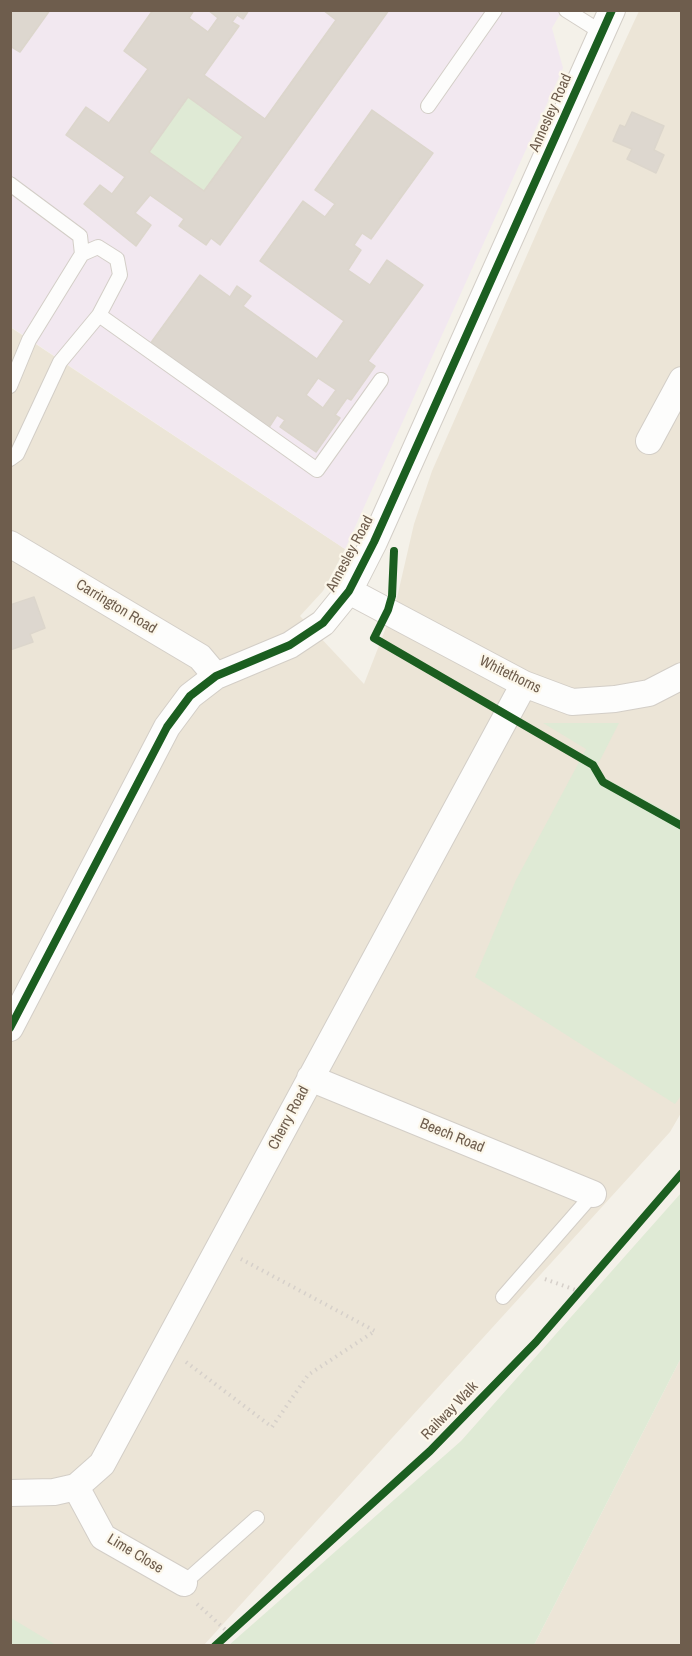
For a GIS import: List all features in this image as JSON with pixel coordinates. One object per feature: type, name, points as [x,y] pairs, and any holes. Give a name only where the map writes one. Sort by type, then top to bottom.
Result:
[{"type":"street","name":"Annesley Road","points":[[10,1028],[167,727],[190,696],[216,676],[290,645],[323,622],[349,591],[374,542],[607,21]]},
{"type":"street","points":[[649,441],[681,380]]},
{"type":"street","name":"Carrington Road","points":[[10,544],[200,657],[216,676]]},
{"type":"street","name":"Whitethorns","points":[[349,591],[524,684],[572,702],[650,693],[681,676]]},
{"type":"street","name":"Cherry Road","points":[[76,1487],[102,1464],[524,684]]},
{"type":"street","name":"Beech Road","points":[[310,1078],[593,1194]]},
{"type":"street","points":[[10,1493],[54,1492],[76,1487]]},
{"type":"street","name":"Lime Close","points":[[76,1487],[103,1537],[184,1583]]},
{"type":"lane","points":[[428,106],[495,10]]},
{"type":"lane","points":[[566,10],[607,21]]},
{"type":"lane","points":[[10,184],[80,236],[82,254]]},
{"type":"lane","points":[[10,386],[29,340],[82,254],[98,247],[117,259],[120,275],[99,315],[60,362],[16,454],[10,459]]},
{"type":"lane","points":[[99,315],[317,470],[381,380]]},
{"type":"lane","points":[[503,1297],[593,1194]]},
{"type":"lane","points":[[184,1583],[257,1518]]},
{"type":"path","points":[[166,1346],[272,1427],[308,1375],[375,1331],[220,1247]]},
{"type":"path","points":[[526,1273],[581,1292]]},
{"type":"path","points":[[574,1300],[589,1283]]},
{"type":"path","points":[[184,1583],[194,1601],[229,1633]]},
{"type":"path","points":[[222,1639],[237,1625]]},
{"type":"shaded area","points":[[11,11],[562,11],[552,28],[563,68],[345,549],[11,327]]},
{"type":"shaded area","points":[[639,11],[681,11],[681,1113],[670,1132],[204,1645],[11,1645],[10,327],[345,549],[323,591],[300,616],[364,684],[396,602],[414,524],[432,471],[545,214]]},
{"type":"shaded area","points":[[681,1358],[681,1645],[534,1645]]},
{"type":"green space","points":[[188,97],[243,137],[204,191],[149,152]]},
{"type":"green space","points":[[543,723],[619,723],[594,772],[681,819],[682,1094],[675,1104],[475,977],[516,880],[586,749]]},
{"type":"green space","points":[[681,1193],[681,1358],[534,1645],[229,1645],[461,1441]]},
{"type":"green space","points":[[11,1618],[56,1645],[11,1645]]},
{"type":"building","points":[[10,10],[50,10],[20,52],[10,46]]},
{"type":"building","points":[[153,10],[194,10],[189,18],[208,32],[218,18],[208,10],[249,10],[243,19],[237,15],[232,22],[239,26],[204,75],[265,119],[336,20],[323,10],[389,10],[220,245],[211,238],[206,245],[179,226],[184,219],[150,195],[135,213],[151,225],[136,246],[84,204],[100,185],[112,194],[125,177],[66,135],[86,107],[109,123],[148,69],[124,51]],"holes":[[[188,97],[243,137],[204,191],[149,152]]]},
{"type":"building","points":[[372,110],[433,153],[371,239],[362,233],[354,245],[361,250],[348,270],[370,285],[387,260],[423,285],[368,361],[375,366],[351,400],[347,398],[335,415],[340,418],[316,452],[280,427],[285,420],[277,415],[268,429],[150,344],[200,275],[230,297],[237,286],[251,296],[243,306],[317,359],[344,321],[260,261],[303,201],[325,217],[335,204],[315,190]],"holes":[[[318,378],[336,390],[323,408],[306,395]]]},
{"type":"building","points":[[632,112],[664,126],[654,150],[664,155],[656,173],[627,159],[632,149],[613,141],[620,125],[625,127]]},
{"type":"building","points":[[34,597],[45,628],[30,634],[33,642],[10,650],[10,605]]},
{"type":"cycle path","points":[[10,1028],[167,727],[190,696],[216,676],[290,645],[323,623],[349,591],[374,542],[612,10]]},
{"type":"cycle path","points":[[394,551],[392,596],[388,610],[374,638],[593,765],[603,782],[682,826]]},
{"type":"cycle path","name":"Railway Walk","points":[[215,1646],[430,1451],[536,1342],[682,1173]]}]
